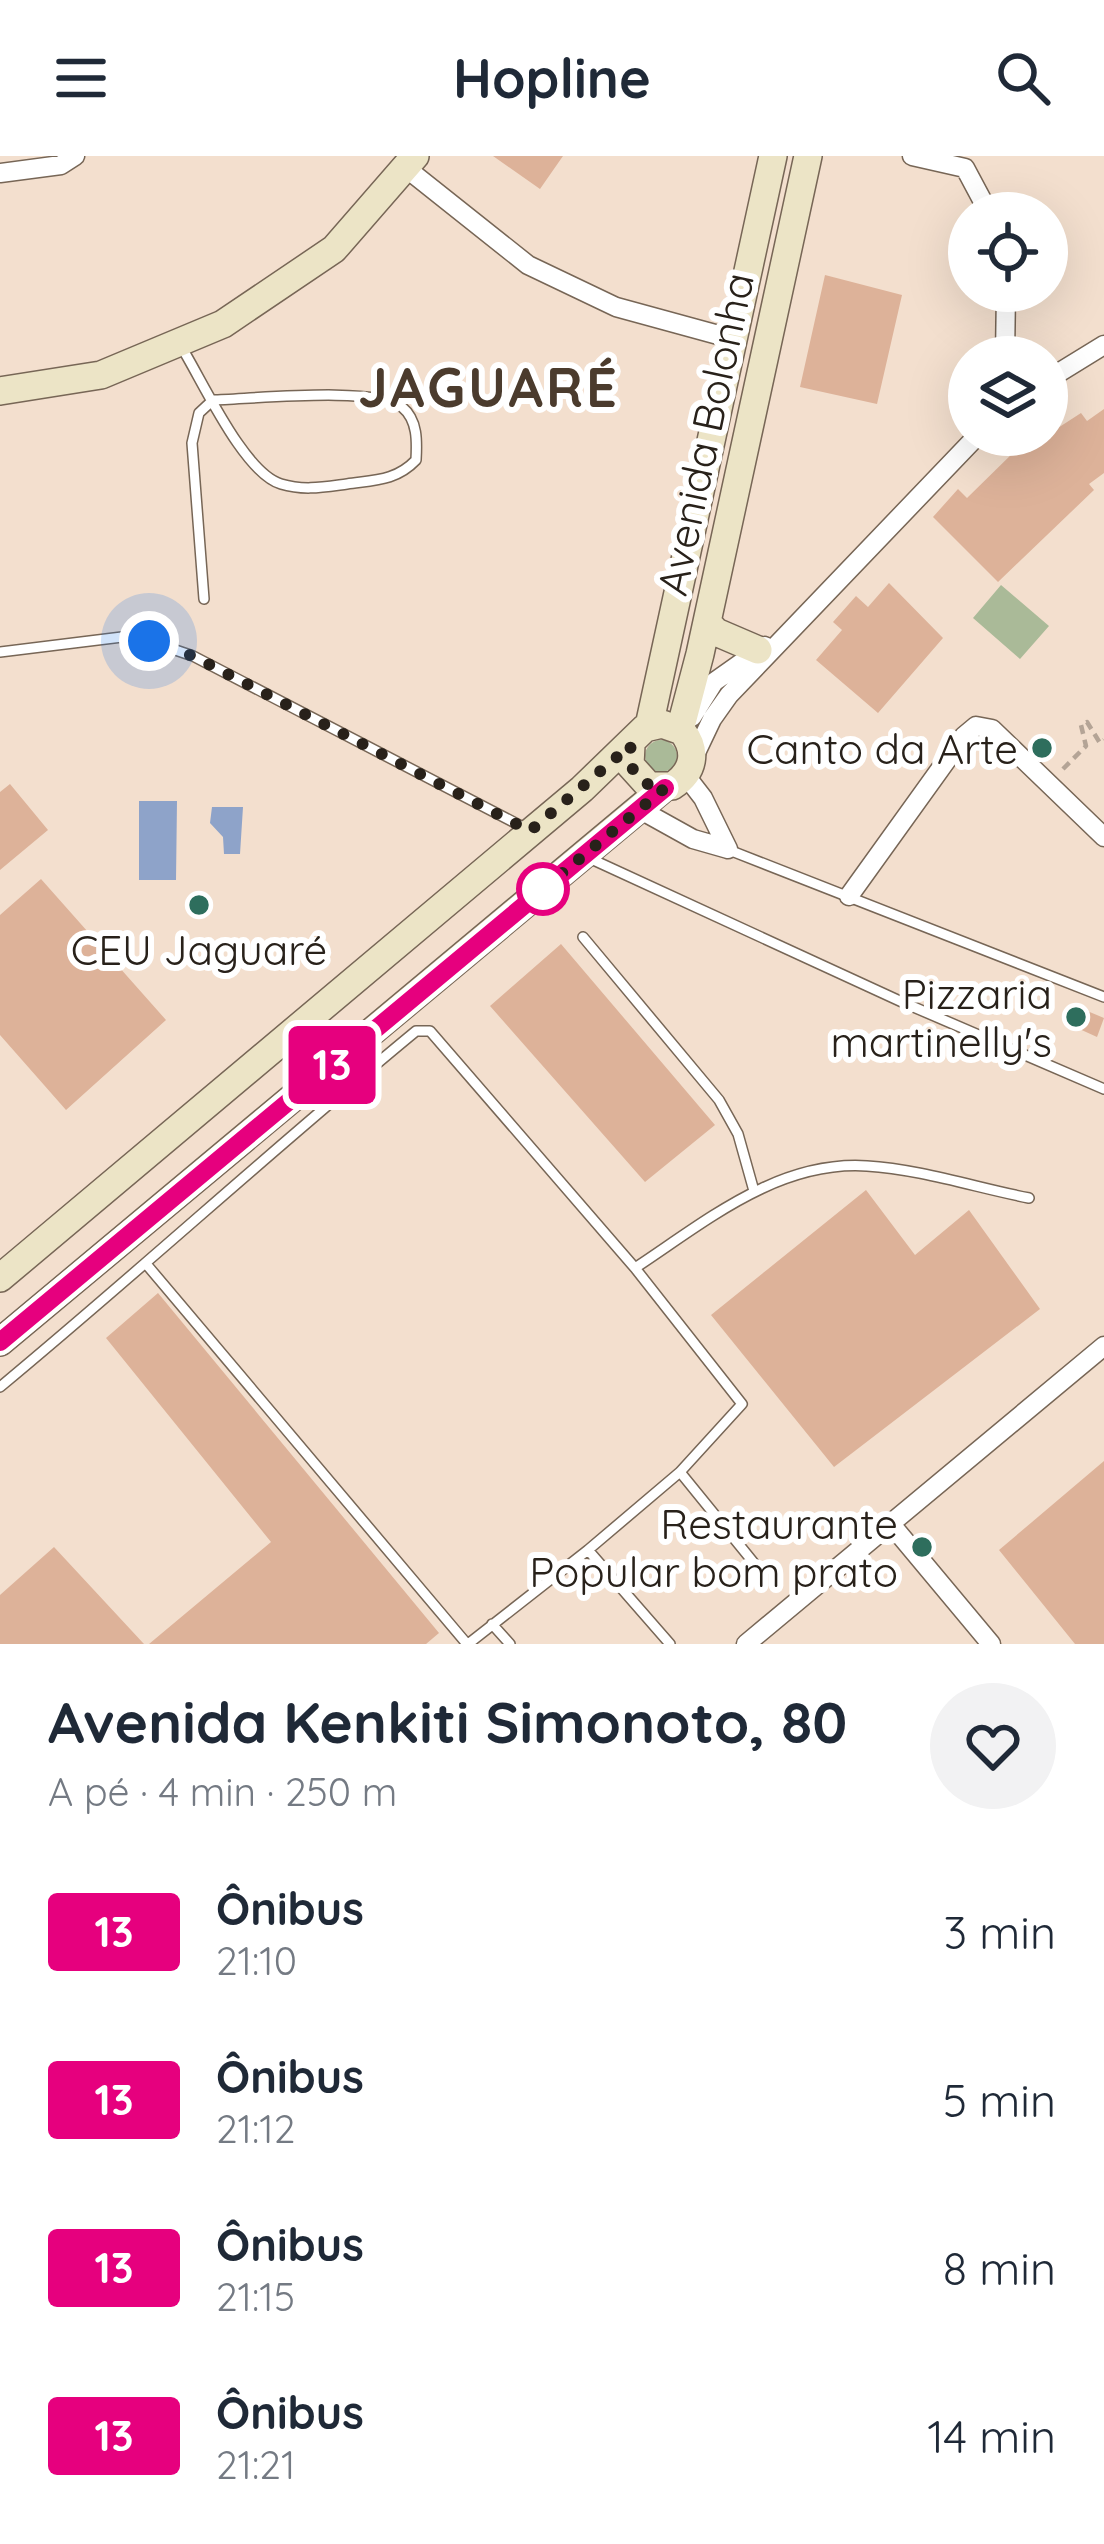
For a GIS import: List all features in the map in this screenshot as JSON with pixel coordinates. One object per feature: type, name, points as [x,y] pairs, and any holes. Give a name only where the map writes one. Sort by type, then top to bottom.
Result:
[{"type":"main road","name":"Avenida Bolonha","points":[[640,736],[773,156]]},
{"type":"main road","name":"Avenida Bolonha","points":[[681,731],[808,156]]},
{"type":"main road","points":[[0,391],[101,375],[223,325],[334,249],[410,162]]},
{"type":"main road","points":[[707,622],[716,632],[758,650]]},
{"type":"main road","points":[[0,1278],[640,736],[668,724],[681,731],[690,744],[681,775],[0,1342]]},
{"type":"main road","points":[[640,736],[629,755],[634,774],[649,786],[681,775]]},
{"type":"main road","points":[[247,1070],[278,1111]]},
{"type":"street","points":[[0,173],[61,165],[75,156]]},
{"type":"street","points":[[912,156],[972,162],[982,192]]},
{"type":"street","points":[[410,162],[528,265],[616,307],[733,339]]},
{"type":"street","points":[[1068,367],[1104,345]]},
{"type":"street","points":[[728,849],[704,798],[681,775],[718,709],[958,456]]},
{"type":"street","points":[[681,731],[714,682],[786,636]]},
{"type":"street","points":[[848,896],[976,726],[984,725],[1104,837]]},
{"type":"street","points":[[639,809],[693,839],[728,849]]},
{"type":"street","points":[[746,1644],[1104,1346]]},
{"type":"street","points":[[890,1523],[991,1644]]},
{"type":"lane","points":[[179,344],[213,400],[254,468],[277,483],[310,489],[401,476],[416,460],[417,433],[405,409],[380,395],[213,400],[199,413],[192,442],[204,599]]},
{"type":"lane","points":[[0,652],[122,638],[149,641],[193,656],[530,831]]},
{"type":"lane","points":[[728,849],[1104,997]]},
{"type":"lane","points":[[583,855],[1104,1089]]},
{"type":"lane","points":[[583,937],[719,1100],[737,1134],[754,1191]]},
{"type":"lane","points":[[0,1387],[147,1265],[308,1119],[423,1029],[435,1036],[635,1268],[742,1402],[680,1472],[467,1644],[147,1265]]},
{"type":"lane","points":[[635,1268],[754,1191],[795,1174],[867,1166],[1029,1198]]},
{"type":"lane","points":[[680,1472],[758,1568]]},
{"type":"lane","points":[[588,1550],[670,1644]]},
{"type":"lane","points":[[492,1624],[510,1644]]},
{"type":"path","points":[[1048,783],[1086,746],[1081,724],[1088,722],[1100,743],[1104,740]]},
{"type":"green space","points":[[1001,585],[1049,626],[1020,659],[973,618]]},
{"type":"green space","points":[[661,740],[672,745],[677,756],[672,767],[661,772],[650,767],[645,756],[650,745]]},
{"type":"water","points":[[139,801],[177,801],[176,880],[139,880]]},
{"type":"water","points":[[212,807],[243,807],[240,854],[224,854],[223,837],[210,823]]},
{"type":"building","points":[[493,156],[563,156],[540,189]]},
{"type":"building","points":[[825,275],[902,295],[877,404],[800,387]]},
{"type":"building","points":[[1104,409],[1104,473],[1089,484],[1094,490],[998,582],[933,517],[958,489],[967,498],[1010,456],[1068,456],[1068,421],[1081,413],[1087,421]]},
{"type":"building","points":[[889,583],[943,638],[878,713],[816,660],[842,630],[833,622],[856,596],[868,607]]},
{"type":"building","points":[[10,784],[48,830],[0,870],[0,792]]},
{"type":"building","points":[[41,879],[166,1020],[66,1110],[0,1035],[0,915]]},
{"type":"building","points":[[561,944],[715,1125],[645,1182],[490,1006]]},
{"type":"building","points":[[1073,1005],[1104,1018],[1097,1037],[1064,1022]]},
{"type":"building","points":[[866,1190],[915,1255],[969,1210],[1040,1309],[834,1467],[711,1315]]},
{"type":"building","points":[[158,1293],[439,1633],[426,1644],[149,1644],[271,1542],[106,1338]]},
{"type":"building","points":[[1104,1461],[1104,1644],[1075,1644],[999,1550]]},
{"type":"building","points":[[54,1547],[144,1644],[0,1644],[0,1595]]},
{"type":"bus line","name":"13","points":[[0,1342],[665,788]]},
{"type":"place","name":"Canto da Arte","points":[[1042,748]]},
{"type":"place","name":"CEU Jaguaré","points":[[199,905]]},
{"type":"place","name":"Pizzaria martinelly's","points":[[1076,1017]]},
{"type":"place","name":"Restaurante Popular bom prato","points":[[922,1547]]},
{"type":"district","name":"JAGUARÉ","points":[[489,387]]},
{"type":"route","points":[[149,641],[193,656],[530,831],[631,745],[634,774],[649,786],[665,788],[543,889]]}]
